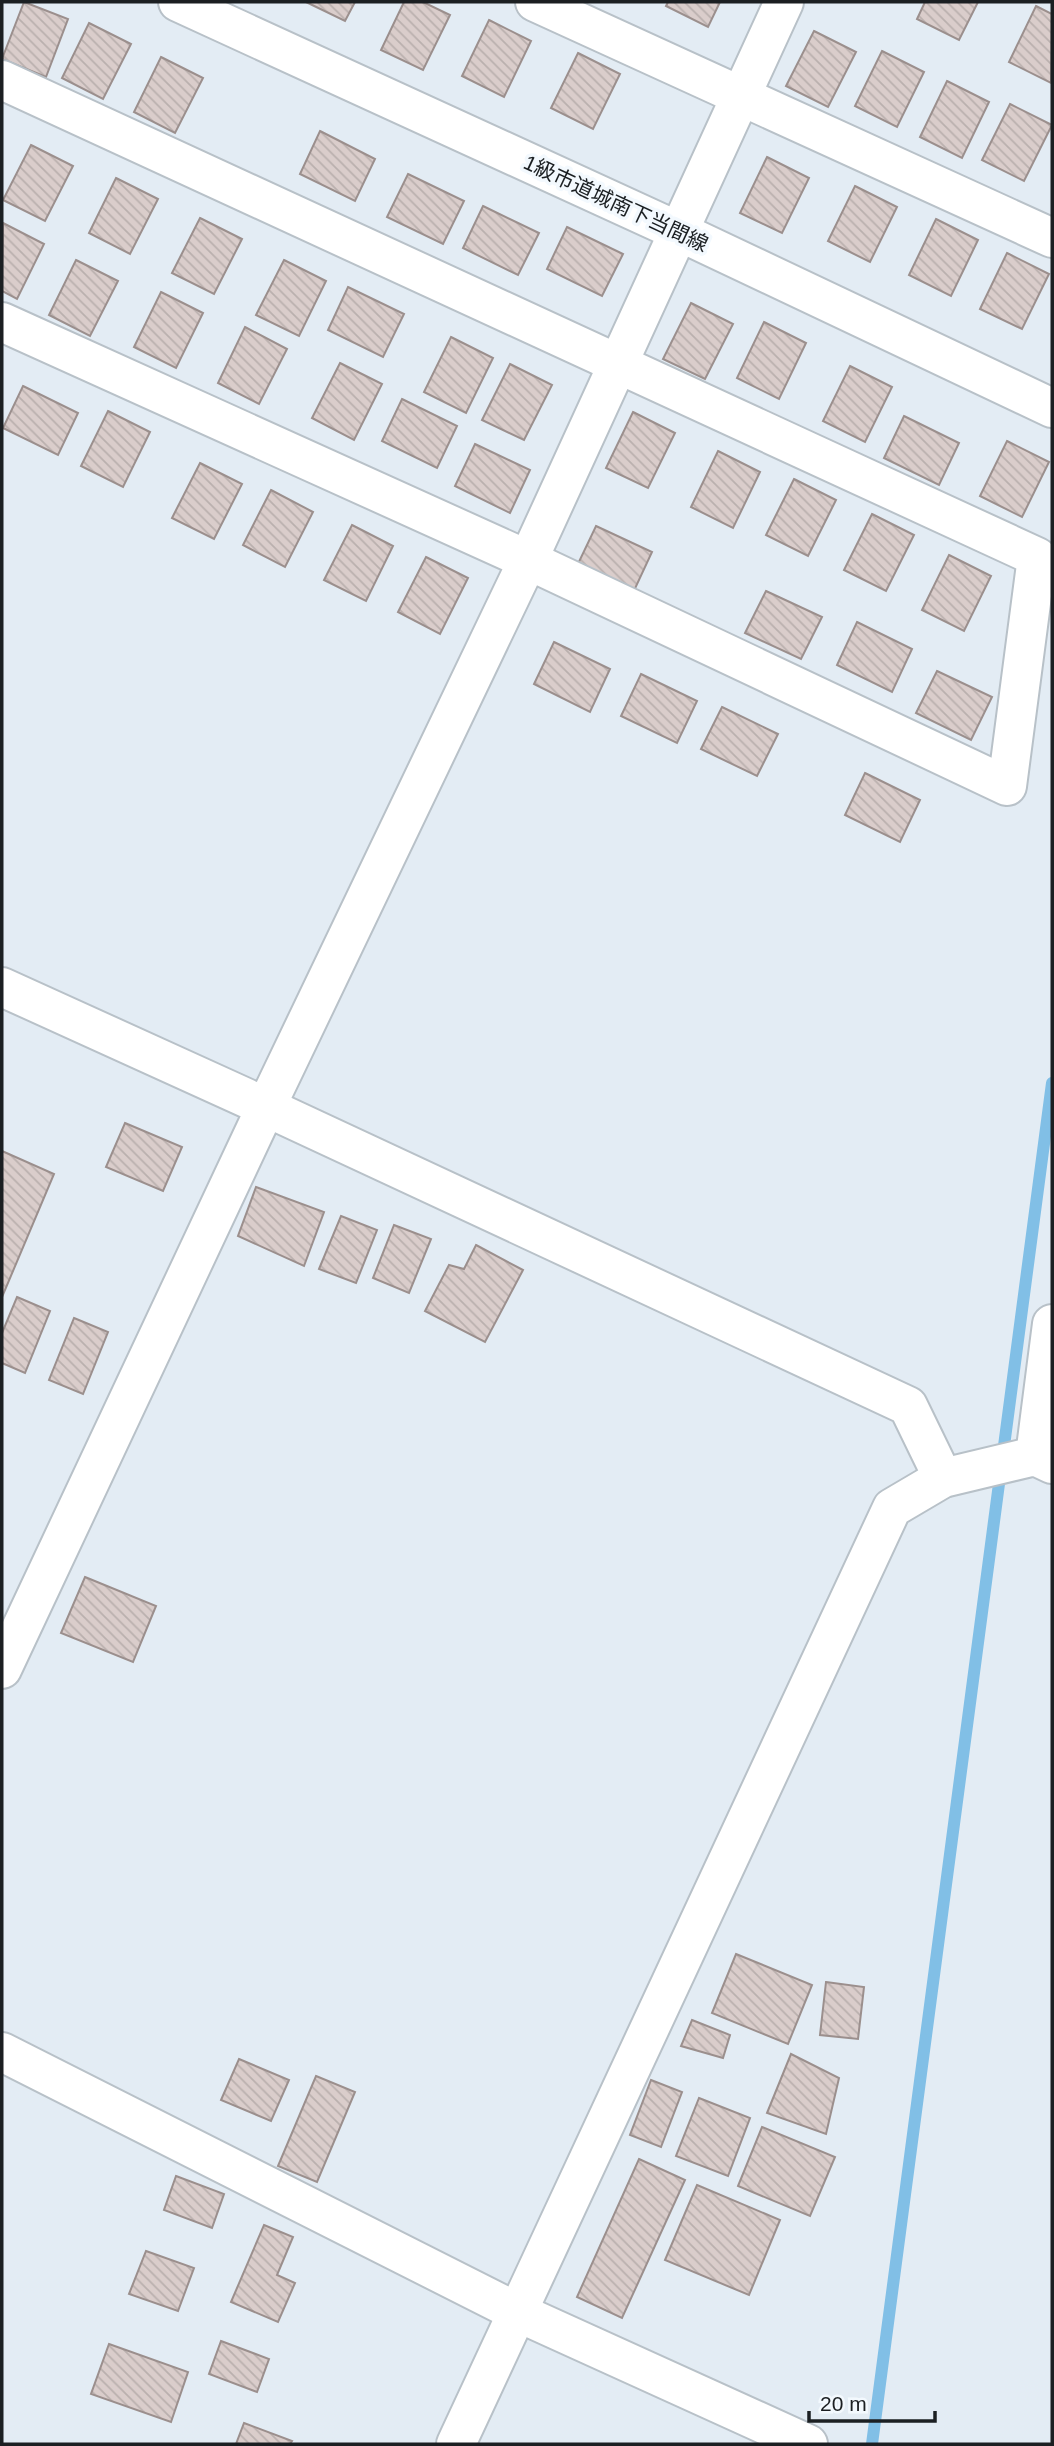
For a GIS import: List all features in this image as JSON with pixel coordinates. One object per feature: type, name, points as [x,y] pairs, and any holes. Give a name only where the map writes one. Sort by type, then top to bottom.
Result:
[{"type":"street","name":"1級市道城南下当間線","points":[[178,2],[680,232],[1052,408]]},
{"type":"street","points":[[535,2],[1052,238]]},
{"type":"street","points":[[2,1670],[528,560],[784,2]]},
{"type":"street","points":[[2,80],[1037,557],[1007,786],[528,560],[2,323]]},
{"type":"street","points":[[2,986],[908,1406],[943,1478]]},
{"type":"street","points":[[456,2444],[892,1508],[943,1478],[1044,1460],[1052,1324]]},
{"type":"street","points":[[2,2052],[517,2312],[808,2444]]},
{"type":"building","points":[[24,2],[68,19],[46,77],[2,59]]},
{"type":"building","points":[[306,2],[355,2],[345,21]]},
{"type":"building","points":[[404,2],[423,2],[450,15],[423,70],[381,50]]},
{"type":"building","points":[[668,2],[720,2],[708,27],[666,6]]},
{"type":"building","points":[[925,2],[978,2],[959,40],[917,19]]},
{"type":"building","points":[[1036,6],[1052,14],[1051,83],[1009,62]]},
{"type":"building","points":[[489,20],[531,41],[504,97],[462,76]]},
{"type":"building","points":[[89,23],[131,44],[103,99],[62,78]]},
{"type":"building","points":[[814,31],[856,52],[828,107],[786,86]]},
{"type":"building","points":[[882,51],[924,72],[897,127],[855,106]]},
{"type":"building","points":[[578,53],[620,74],[593,129],[551,108]]},
{"type":"building","points":[[161,57],[203,78],[175,133],[134,112]]},
{"type":"building","points":[[947,81],[989,102],[962,158],[920,137]]},
{"type":"building","points":[[1010,104],[1052,125],[1024,181],[982,160]]},
{"type":"building","points":[[320,131],[375,159],[355,201],[300,174]]},
{"type":"building","points":[[31,145],[73,166],[45,221],[3,200]]},
{"type":"building","points":[[767,157],[809,178],[782,233],[740,213]]},
{"type":"building","points":[[408,174],[464,201],[443,244],[387,217]]},
{"type":"building","points":[[116,178],[158,199],[130,254],[89,233]]},
{"type":"building","points":[[855,186],[897,207],[870,262],[828,241]]},
{"type":"building","points":[[483,206],[539,233],[518,275],[463,248]]},
{"type":"building","points":[[200,218],[242,239],[214,294],[172,273]]},
{"type":"building","points":[[936,219],[978,240],[951,296],[909,275]]},
{"type":"building","points":[[3,223],[44,244],[17,299],[2,291]]},
{"type":"building","points":[[567,227],[623,254],[602,296],[547,269]]},
{"type":"building","points":[[1007,253],[1049,274],[1022,329],[980,309]]},
{"type":"building","points":[[76,260],[118,281],[90,336],[49,315]]},
{"type":"building","points":[[284,260],[326,281],[299,336],[256,315]]},
{"type":"building","points":[[348,287],[404,314],[383,357],[328,330]]},
{"type":"building","points":[[161,292],[203,313],[176,368],[134,347]]},
{"type":"building","points":[[691,303],[733,324],[705,379],[663,359]]},
{"type":"building","points":[[764,322],[806,343],[779,399],[737,378]]},
{"type":"building","points":[[245,327],[287,349],[259,404],[218,383]]},
{"type":"building","points":[[451,337],[493,358],[466,413],[424,392]]},
{"type":"building","points":[[340,363],[382,384],[354,440],[312,418]]},
{"type":"building","points":[[510,364],[552,385],[524,440],[482,420]]},
{"type":"building","points":[[850,366],[892,387],[865,442],[823,421]]},
{"type":"building","points":[[23,386],[78,413],[58,455],[3,428]]},
{"type":"building","points":[[402,399],[457,426],[437,468],[382,441]]},
{"type":"building","points":[[108,411],[150,432],[123,487],[81,466]]},
{"type":"building","points":[[633,412],[675,433],[648,488],[606,468]]},
{"type":"building","points":[[904,416],[959,443],[939,485],[884,458]]},
{"type":"building","points":[[1007,441],[1049,462],[1022,517],[980,496]]},
{"type":"building","points":[[475,444],[530,470],[510,513],[455,486]]},
{"type":"building","points":[[718,451],[760,472],[733,528],[691,507]]},
{"type":"building","points":[[200,463],[242,484],[214,539],[172,518]]},
{"type":"building","points":[[794,479],[836,500],[808,556],[766,535]]},
{"type":"building","points":[[271,490],[313,512],[285,567],[243,545]]},
{"type":"building","points":[[872,514],[914,535],[886,591],[844,570]]},
{"type":"building","points":[[352,525],[393,546],[366,601],[324,580]]},
{"type":"building","points":[[596,526],[652,552],[632,595],[576,568]]},
{"type":"building","points":[[949,555],[991,576],[964,631],[922,610]]},
{"type":"building","points":[[426,557],[468,578],[440,634],[398,612]]},
{"type":"building","points":[[766,591],[822,617],[801,659],[745,633]]},
{"type":"building","points":[[857,622],[912,649],[892,692],[837,665]]},
{"type":"building","points":[[554,642],[610,669],[590,712],[534,684]]},
{"type":"building","points":[[937,671],[992,697],[971,740],[916,713]]},
{"type":"building","points":[[641,674],[697,701],[677,743],[621,716]]},
{"type":"building","points":[[722,707],[778,734],[757,776],[701,749]]},
{"type":"building","points":[[865,773],[920,800],[900,842],[845,815]]},
{"type":"building","points":[[125,1123],[182,1147],[163,1191],[106,1167]]},
{"type":"building","points":[[2,1151],[54,1174],[2,1297]]},
{"type":"building","points":[[256,1187],[324,1212],[304,1266],[238,1236]]},
{"type":"building","points":[[341,1216],[377,1230],[356,1283],[319,1269]]},
{"type":"building","points":[[394,1225],[431,1239],[409,1293],[373,1278]]},
{"type":"building","points":[[476,1245],[523,1270],[485,1342],[425,1311],[449,1265],[464,1269]]},
{"type":"building","points":[[17,1297],[50,1311],[25,1373],[2,1363],[2,1333]]},
{"type":"building","points":[[74,1318],[108,1332],[83,1394],[49,1380]]},
{"type":"building","points":[[85,1577],[156,1606],[133,1662],[61,1633]]},
{"type":"building","points":[[736,1954],[812,1985],[788,2044],[712,2013]]},
{"type":"building","points":[[826,1982],[864,1987],[858,2039],[820,2035]]},
{"type":"building","points":[[692,2020],[730,2035],[723,2058],[681,2046]]},
{"type":"building","points":[[791,2054],[839,2078],[826,2134],[767,2113]]},
{"type":"building","points":[[239,2059],[289,2080],[271,2121],[221,2100]]},
{"type":"building","points":[[316,2076],[355,2092],[317,2182],[278,2166]]},
{"type":"building","points":[[651,2080],[682,2092],[661,2147],[630,2135]]},
{"type":"building","points":[[699,2098],[750,2118],[728,2176],[676,2156]]},
{"type":"building","points":[[762,2127],[835,2157],[810,2216],[738,2186]]},
{"type":"building","points":[[639,2159],[685,2180],[622,2318],[577,2297]]},
{"type":"building","points":[[176,2176],[224,2194],[212,2228],[164,2210]]},
{"type":"building","points":[[697,2185],[780,2220],[749,2295],[665,2260]]},
{"type":"building","points":[[264,2225],[293,2237],[277,2275],[295,2283],[278,2322],[231,2302]]},
{"type":"building","points":[[146,2251],[194,2268],[178,2311],[129,2294]]},
{"type":"building","points":[[221,2341],[269,2359],[257,2392],[209,2374]]},
{"type":"building","points":[[109,2344],[188,2372],[171,2422],[91,2394]]},
{"type":"building","points":[[244,2423],[292,2441],[290,2444],[236,2444]]},
{"type":"waterway","points":[[872,2444],[1052,1083]]}]
